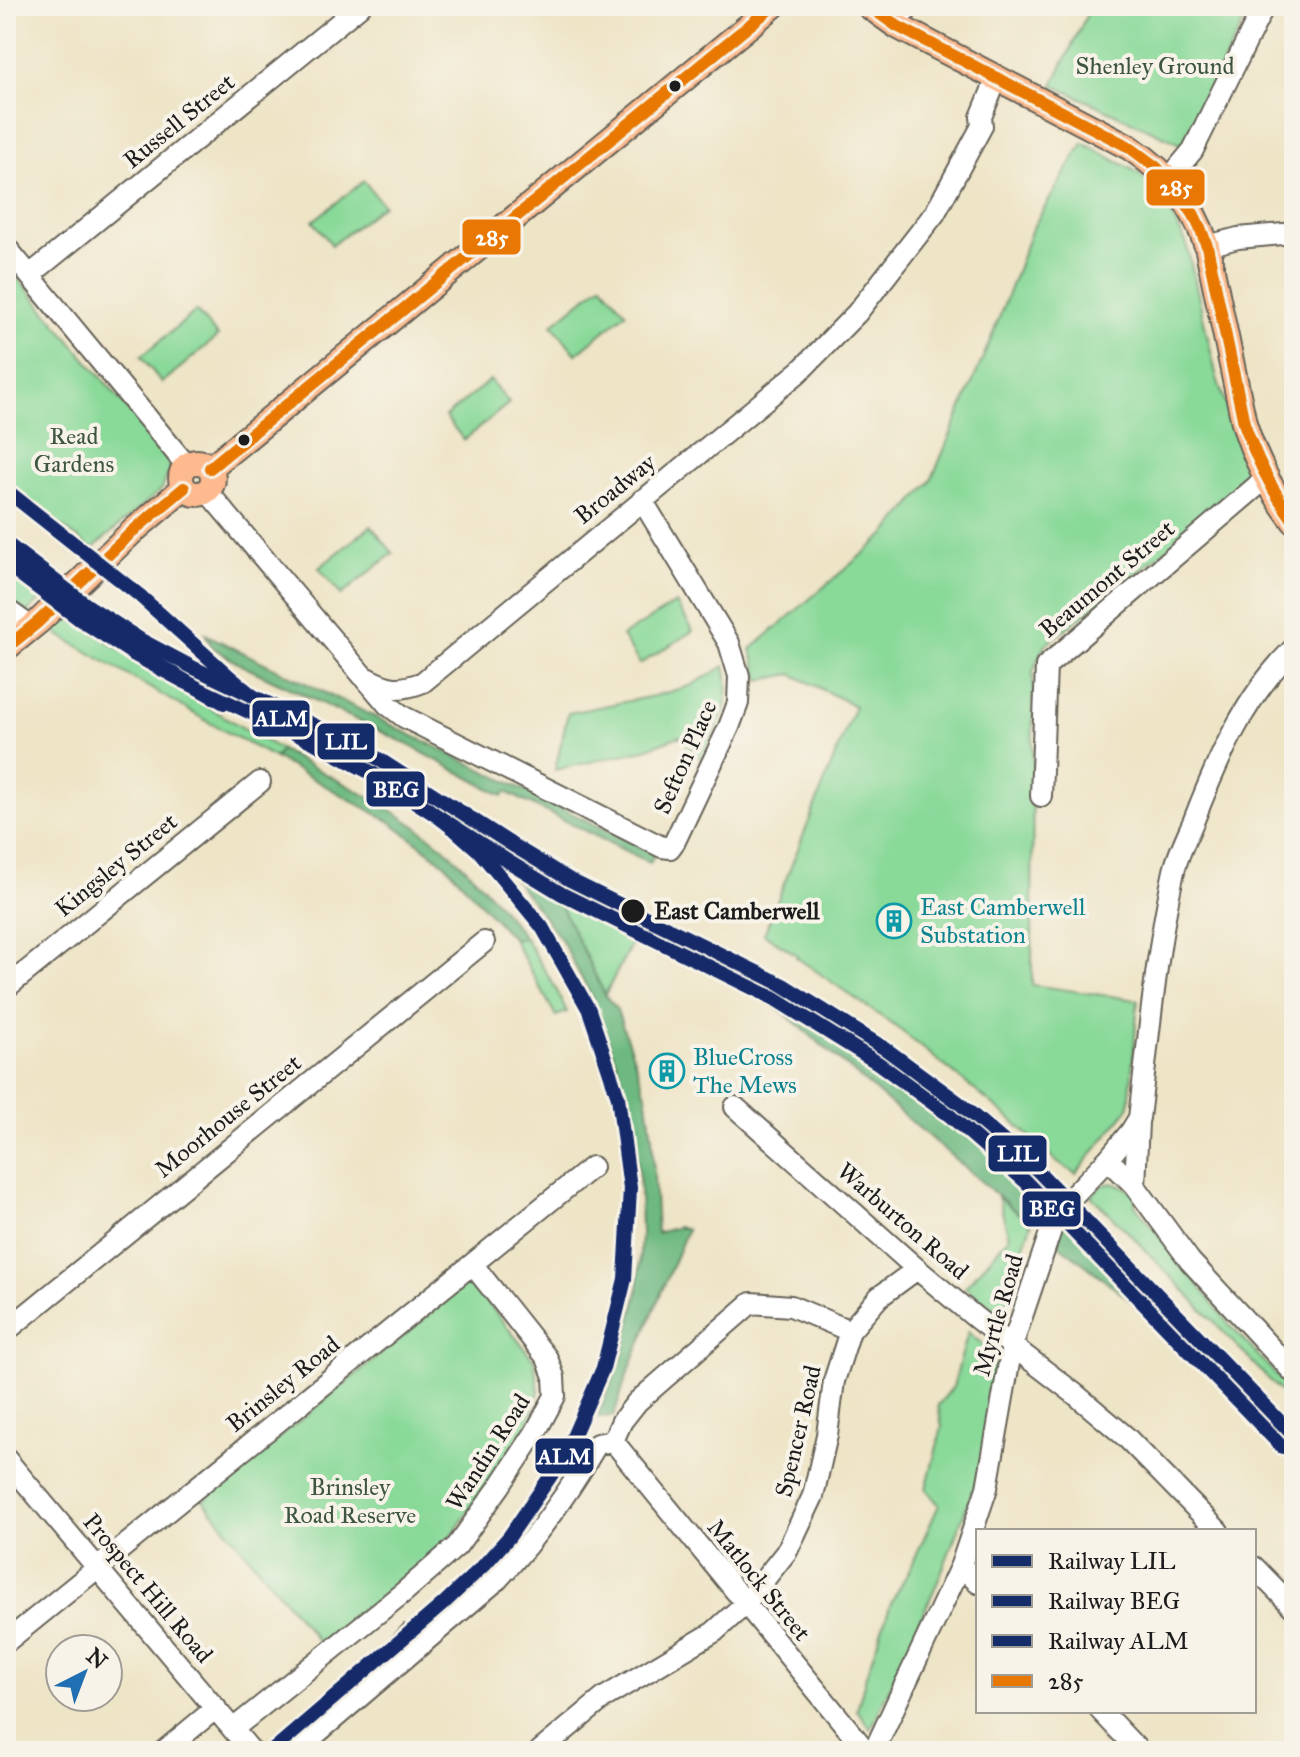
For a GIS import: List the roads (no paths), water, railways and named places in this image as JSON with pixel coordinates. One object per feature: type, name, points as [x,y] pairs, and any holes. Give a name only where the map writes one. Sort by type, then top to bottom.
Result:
[{"type":"main road","points":[[6,648],[133,531],[773,6]]},
{"type":"main road","points":[[869,6],[891,23],[1129,147],[1153,163],[1169,179],[1188,202],[1207,246],[1252,450],[1265,479],[1293,519]]},
{"type":"street","name":"Russell Street","points":[[30,275],[360,6]]},
{"type":"street","points":[[891,23],[912,6]]},
{"type":"street","points":[[1169,179],[1193,150],[1264,6]]},
{"type":"street","name":"Broadway","points":[[363,676],[390,688],[407,689],[423,682],[800,371],[857,313],[935,213],[982,126],[981,117],[997,78]]},
{"type":"street","points":[[1207,246],[1238,238],[1294,233]]},
{"type":"street","points":[[9,252],[363,676]]},
{"type":"street","name":"Beaumont Street","points":[[1041,796],[1046,666],[1265,479]]},
{"type":"street","name":"Sefton Place","points":[[363,676],[402,715],[662,847],[670,848],[729,727],[738,703],[739,676],[729,643],[642,500]]},
{"type":"street","points":[[6,609],[34,624]]},
{"type":"street","name":"Myrtle Road","points":[[874,1751],[961,1565],[987,1488],[1012,1346],[1052,1227],[1069,1200],[1108,1159],[1139,1118],[1159,953],[1175,868],[1212,772],[1237,723],[1277,665],[1294,648]]},
{"type":"street","name":"Kingsley Street","points":[[6,988],[260,782]]},
{"type":"street","name":"Moorhouse Street","points":[[6,1331],[484,942]]},
{"type":"street","name":"Warburton Road","points":[[735,1107],[917,1269],[1126,1437],[1216,1529]]},
{"type":"street","points":[[1135,1186],[1139,1118]]},
{"type":"street","points":[[1108,1159],[1135,1186],[1190,1261],[1294,1373]]},
{"type":"street","name":"Brinsley Road","points":[[6,1642],[592,1167]]},
{"type":"street","name":"Wandin Road","points":[[233,1729],[457,1546],[535,1433],[555,1396],[554,1377],[547,1358],[473,1265]]},
{"type":"street","name":"Spencer Road","points":[[540,1751],[605,1697],[714,1632],[745,1604],[787,1551],[813,1496],[827,1435],[834,1381],[850,1331],[879,1297],[917,1269]]},
{"type":"street","points":[[296,1751],[497,1580],[551,1516],[597,1444],[613,1441],[622,1421],[637,1402],[751,1303],[791,1306],[850,1331]]},
{"type":"street","name":"Matlock Street","points":[[613,1441],[866,1751]]},
{"type":"street","name":"Prospect Hill Road","points":[[9,1469],[251,1751]]},
{"type":"street","points":[[961,1565],[976,1581]]},
{"type":"street","points":[[1256,1569],[1294,1608]]},
{"type":"street","points":[[164,1751],[216,1708]]},
{"type":"street","points":[[1103,1713],[1139,1751]]},
{"type":"railway","points":[[319,1710],[405,1625]]},
{"type":"rail line","name":"ALM","points":[[6,490],[139,595],[277,716],[414,798],[479,851],[542,927],[589,1010],[618,1097],[630,1188],[625,1279],[603,1368],[565,1455],[509,1537],[484,1565],[272,1751]]},
{"type":"rail line","name":"LIL","points":[[6,543],[88,606],[141,640],[377,758],[570,880],[783,985],[887,1050],[959,1103],[1037,1170],[1294,1436]]},
{"type":"rail line","name":"ALM","points":[[6,549],[83,614],[224,703]]},
{"type":"rail line","name":"BEG","points":[[6,564],[79,619],[133,654],[369,772],[562,894],[775,999],[878,1063],[949,1115],[1026,1182],[1282,1447]]},
{"type":"place","name":"East Camberwell","points":[[633,911]]},
{"type":"place","name":"East Camberwell Substation","points":[[894,921]]},
{"type":"place","name":"BlueCross The Mews","points":[[667,1071]]},
{"type":"park label","name":"Shenley Ground","points":[[1155,66]]},
{"type":"park label","name":"Read Gardens","points":[[74,450]]},
{"type":"park label","name":"Brinsley Road Reserve","points":[[350,1501]]}]
